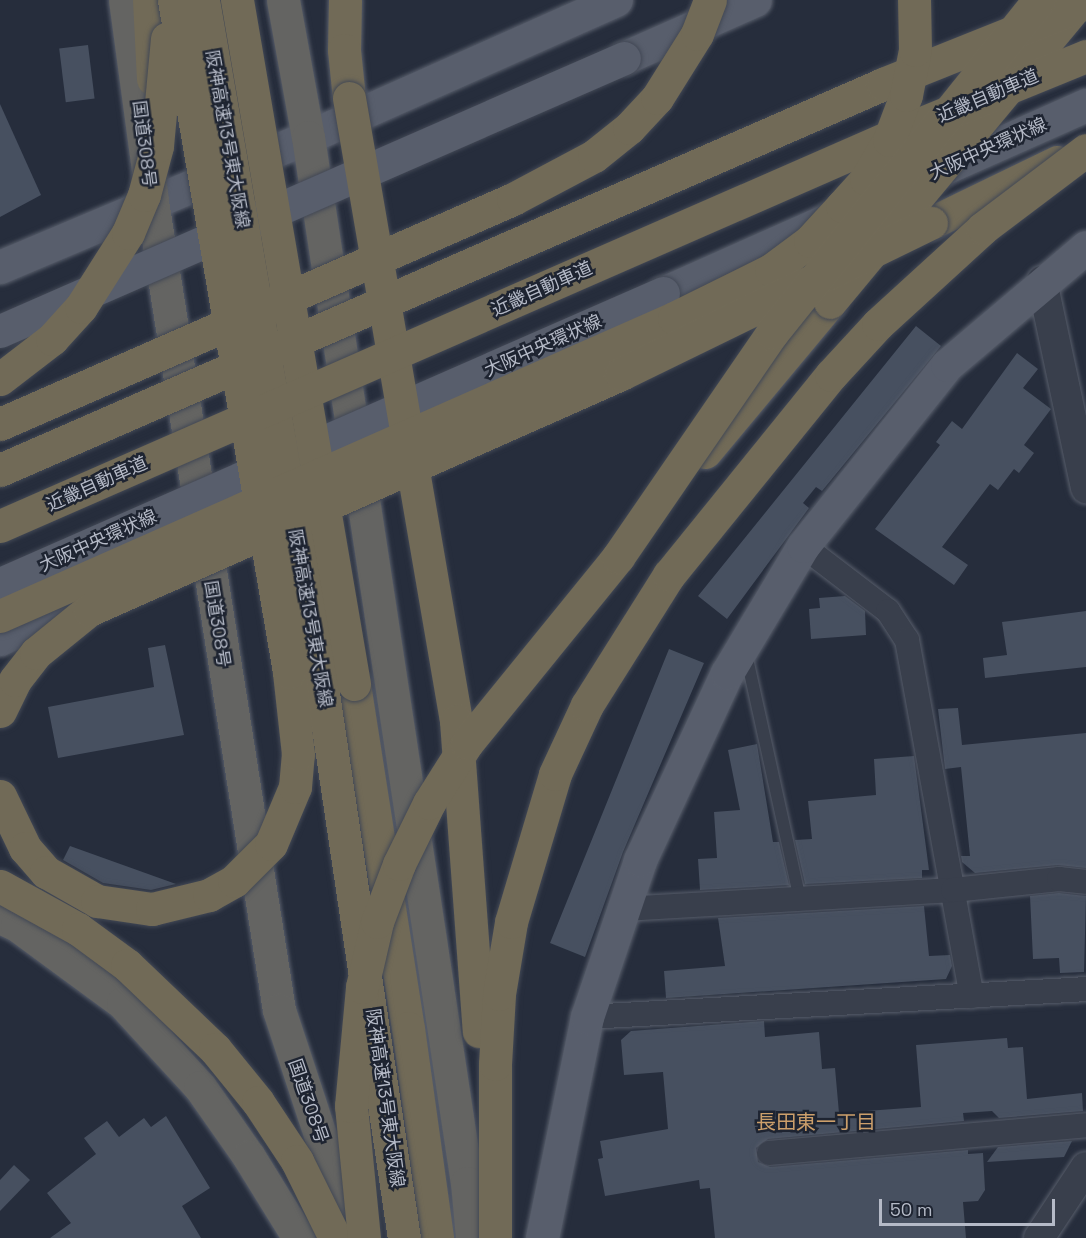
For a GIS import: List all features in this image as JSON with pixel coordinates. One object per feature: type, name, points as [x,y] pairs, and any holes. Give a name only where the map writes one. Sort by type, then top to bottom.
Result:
[{"type":"highway","name":"国道308号","points":[[125,0],[152,201],[279,1010],[354,1238]]},
{"type":"highway","points":[[149,0],[153,79],[152,201]]},
{"type":"highway","points":[[0,379],[52,339],[81,307],[112,261],[140,204],[157,146],[164,96],[165,0]]},
{"type":"highway","points":[[0,796],[25,848],[46,872],[97,901],[152,909],[209,895],[246,871],[271,844],[295,787],[298,754],[290,672],[174,0]]},
{"type":"highway","name":"阪神高速13号東大阪線","points":[[203,0],[322,687],[405,1238]]},
{"type":"highway","name":"阪神高速13号東大阪線","points":[[237,0],[360,719],[437,1238]]},
{"type":"highway","points":[[283,0],[308,137],[474,1238]]},
{"type":"highway","points":[[345,0],[344,50],[349,98],[456,721],[476,964],[489,1238]]},
{"type":"highway","points":[[0,424],[513,199],[594,156],[629,128],[657,98],[697,34],[710,0]]},
{"type":"highway","points":[[0,616],[674,318],[771,270],[810,241],[834,215],[866,178],[889,140],[906,94],[915,50],[914,0]]},
{"type":"highway","points":[[618,557],[772,333],[1039,0]]},
{"type":"highway","points":[[364,1238],[355,1172],[352,1083],[362,987],[377,922],[399,864],[429,803],[467,743],[618,557],[1082,0]]},
{"type":"highway","points":[[0,470],[883,84],[1086,3]]},
{"type":"highway","name":"近畿自動車道","points":[[0,526],[912,127],[1086,56]]},
{"type":"highway","points":[[0,711],[15,680],[36,653],[60,630],[89,610],[621,374],[1086,149]]},
{"type":"highway","points":[[495,1238],[495,1064],[499,994],[511,922],[555,774],[587,705],[669,575],[831,375],[878,324],[982,228],[1086,149]]},
{"type":"highway","points":[[0,886],[78,929],[127,965],[207,1041],[258,1102],[297,1161],[335,1238]]},
{"type":"highway","points":[[0,917],[17,925],[123,1003],[200,1087],[249,1157],[299,1238]]},
{"type":"highway","points":[[279,1010],[326,1238]]},
{"type":"main road","points":[[0,267],[308,137],[616,0]]},
{"type":"main road","points":[[0,331],[755,0]]},
{"type":"main road","name":"大阪中央環状線","points":[[0,584],[1086,105]]},
{"type":"main road","points":[[0,639],[205,546],[361,489],[1086,167]]},
{"type":"main road","points":[[542,1238],[586,1017],[640,860],[744,645],[803,546],[947,365],[1042,281],[1086,247]]},
{"type":"street","points":[[1042,281],[1084,470]]},
{"type":"street","points":[[803,546],[888,611],[907,640],[972,996]]},
{"type":"street","points":[[624,909],[953,890],[1059,879],[1086,882]]},
{"type":"street","points":[[586,1017],[1086,989]]},
{"type":"street","points":[[769,1153],[1086,1125]]},
{"type":"street","points":[[1039,1238],[1086,1167]]},
{"type":"lane","points":[[744,645],[800,899]]},
{"type":"building","points":[[88,45],[95,99],[66,102],[59,49]]},
{"type":"building","points":[[0,104],[41,195],[0,217]]},
{"type":"building","points":[[916,326],[941,346],[822,491],[816,487],[803,503],[809,508],[727,619],[698,596]]},
{"type":"building","points":[[1017,353],[1038,369],[1023,388],[1051,409],[1024,445],[1034,453],[1019,473],[1014,469],[998,490],[990,484],[942,547],[968,565],[954,585],[875,529],[940,445],[936,442],[952,421],[962,429]]},
{"type":"building","points":[[845,596],[865,611],[866,635],[811,639],[809,609],[820,608],[819,598]]},
{"type":"building","points":[[1086,611],[1086,667],[985,678],[983,658],[1007,655],[1002,622]]},
{"type":"building","points":[[165,645],[184,735],[58,758],[48,707],[154,687],[148,648]]},
{"type":"building","points":[[669,649],[704,663],[623,852],[585,957],[550,943]]},
{"type":"building","points":[[958,708],[962,745],[1086,733],[1086,868],[1058,865],[975,873],[962,862],[961,856],[970,856],[961,767],[945,769],[938,709]]},
{"type":"building","points":[[757,744],[773,842],[779,842],[789,885],[700,890],[698,859],[717,858],[714,812],[740,810],[728,750]]},
{"type":"building","points":[[914,756],[929,870],[922,870],[922,878],[805,884],[795,840],[812,839],[808,801],[876,795],[874,759]]},
{"type":"building","points":[[70,846],[176,884],[151,890],[103,883],[63,860]]},
{"type":"building","points":[[1059,893],[1086,896],[1084,972],[1060,973],[1059,958],[1033,959],[1030,896]]},
{"type":"building","points":[[924,906],[929,956],[950,955],[952,966],[946,979],[666,998],[664,971],[725,966],[718,918]]},
{"type":"building","points":[[764,1021],[765,1037],[819,1032],[822,1069],[835,1068],[839,1113],[921,1107],[916,1045],[1007,1038],[1008,1048],[1023,1047],[1027,1099],[1082,1093],[1083,1111],[999,1118],[992,1111],[963,1113],[964,1121],[768,1139],[756,1148],[758,1162],[770,1167],[968,1150],[968,1154],[983,1153],[985,1190],[978,1201],[963,1202],[966,1238],[715,1238],[710,1188],[700,1189],[699,1180],[605,1196],[598,1159],[603,1158],[600,1141],[668,1129],[663,1072],[624,1075],[621,1040],[631,1031]]},
{"type":"building","points":[[166,1116],[210,1188],[182,1206],[201,1238],[50,1238],[71,1223],[47,1193],[96,1154],[84,1138],[107,1121],[119,1137],[144,1118],[151,1127]]},
{"type":"building","points":[[1072,1141],[1064,1157],[987,1162],[998,1147]]},
{"type":"building","points":[[14,1165],[30,1180],[0,1211],[0,1180]]},
{"type":"district","name":"長田東一丁目","points":[[816,1122]]}]
